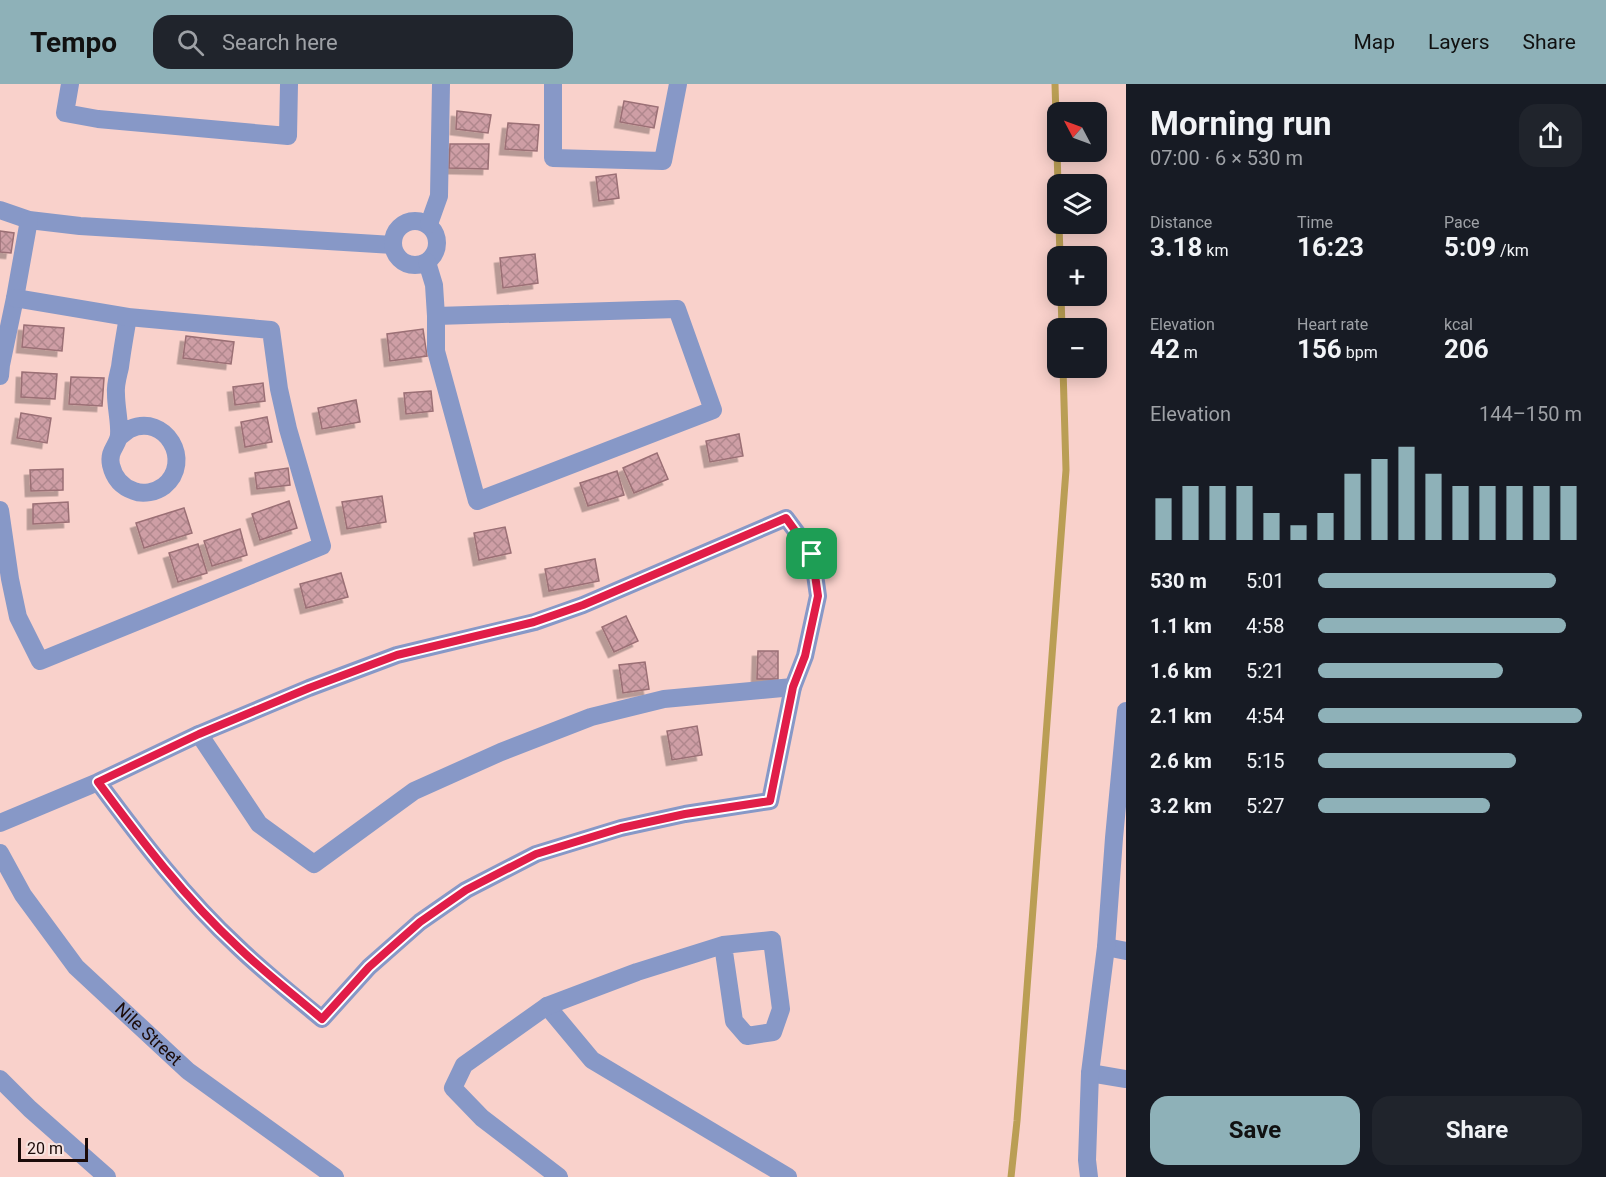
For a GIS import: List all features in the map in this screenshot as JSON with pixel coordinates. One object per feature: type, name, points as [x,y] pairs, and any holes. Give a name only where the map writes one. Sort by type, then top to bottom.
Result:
[{"type":"street","points":[[70,84],[64,113],[98,119],[288,136],[289,84]]},
{"type":"street","points":[[429,224],[439,196],[441,84]]},
{"type":"street","points":[[553,84],[553,158],[663,161],[678,84]]},
{"type":"street","points":[[0,210],[29,220],[80,226],[393,245]]},
{"type":"street","points":[[417,219],[429,224],[436,232],[438,243],[435,254],[427,262],[416,266],[405,263],[396,256],[393,245],[395,232],[404,223],[417,219]]},
{"type":"street","points":[[0,376],[29,220]]},
{"type":"street","points":[[427,262],[434,285],[436,351],[477,501],[713,410],[677,309],[436,316]]},
{"type":"street","points":[[0,510],[18,617],[40,661],[321,546],[288,429],[279,389],[271,330],[128,318],[15,298]]},
{"type":"street","points":[[119,437],[116,392],[128,318]]},
{"type":"street","points":[[0,823],[98,782],[199,734],[309,688],[397,655],[534,622],[583,605],[786,518],[812,554],[818,596],[805,656],[793,687],[770,801],[685,814],[621,828],[536,854],[466,890],[420,922],[369,967],[322,1019],[237,947],[176,884],[98,782]]},
{"type":"street","points":[[199,734],[260,824],[314,864],[414,791],[501,752],[591,717],[664,699],[793,687]]},
{"type":"street","points":[[1089,1177],[1087,1161],[1090,1073],[1106,947],[1113,838],[1126,711]]},
{"type":"street","name":"Nile Street","points":[[0,853],[24,895],[76,967],[188,1071],[335,1177]]},
{"type":"street","points":[[557,1177],[482,1118],[453,1088],[464,1065],[547,1006],[637,972],[723,945],[772,940],[781,1009],[773,1032],[747,1036],[734,1021],[723,945]]},
{"type":"street","points":[[1106,947],[1126,951]]},
{"type":"street","points":[[547,1006],[592,1060],[788,1177]]},
{"type":"street","points":[[1090,1073],[1126,1079]]},
{"type":"street","points":[[0,1078],[30,1109],[107,1177]]},
{"type":"building","points":[[624,101],[658,107],[654,128],[620,122]]},
{"type":"building","points":[[457,111],[491,115],[488,133],[456,129]]},
{"type":"building","points":[[508,123],[539,125],[537,151],[505,149]]},
{"type":"building","points":[[450,144],[489,144],[488,169],[449,168]]},
{"type":"building","points":[[616,174],[619,198],[599,201],[596,177]]},
{"type":"building","points":[[0,231],[14,233],[11,253],[0,252]]},
{"type":"building","points":[[535,254],[538,283],[503,288],[500,258]]},
{"type":"building","points":[[24,325],[64,328],[62,351],[22,347]]},
{"type":"building","points":[[423,329],[427,356],[390,361],[387,334]]},
{"type":"building","points":[[186,336],[234,342],[231,364],[183,358]]},
{"type":"building","points":[[22,372],[57,374],[55,399],[21,397]]},
{"type":"building","points":[[71,377],[104,378],[102,406],[69,404]]},
{"type":"building","points":[[263,383],[265,401],[235,405],[233,387]]},
{"type":"building","points":[[431,391],[433,411],[406,414],[404,393]]},
{"type":"building","points":[[356,400],[360,422],[322,429],[318,408]]},
{"type":"building","points":[[21,413],[51,418],[47,443],[17,438]]},
{"type":"building","points":[[267,417],[272,442],[245,447],[241,422]]},
{"type":"building","points":[[739,434],[743,456],[710,462],[706,441]]},
{"type":"building","points":[[657,453],[668,479],[634,493],[623,468]]},
{"type":"building","points":[[288,468],[290,485],[257,489],[255,473]]},
{"type":"building","points":[[63,469],[63,490],[31,491],[30,470]]},
{"type":"building","points":[[617,471],[624,495],[588,506],[580,483]]},
{"type":"building","points":[[382,496],[386,522],[347,529],[342,502]]},
{"type":"building","points":[[289,501],[297,528],[260,540],[252,514]]},
{"type":"building","points":[[68,502],[69,522],[33,524],[33,504]]},
{"type":"building","points":[[184,508],[192,533],[144,548],[136,523]]},
{"type":"building","points":[[505,527],[511,553],[479,560],[474,533]]},
{"type":"building","points":[[240,529],[247,555],[212,566],[204,541]]},
{"type":"building","points":[[198,544],[207,573],[178,582],[169,553]]},
{"type":"building","points":[[595,559],[599,581],[549,591],[545,569]]},
{"type":"building","points":[[341,573],[348,597],[306,608],[300,584]]},
{"type":"building","points":[[626,616],[638,641],[614,652],[602,627]]},
{"type":"building","points":[[758,651],[778,651],[778,679],[757,679]]},
{"type":"building","points":[[645,662],[649,689],[623,693],[619,665]]},
{"type":"building","points":[[697,726],[702,755],[672,760],[667,731]]},
{"type":"waterway","points":[[1055,84],[1058,174]]},
{"type":"waterway","points":[[1059,234],[1060,246]]},
{"type":"waterway","points":[[1061,306],[1062,318]]},
{"type":"waterway","points":[[1011,1177],[1066,470],[1063,378]]},
{"type":"route","points":[[786,518],[812,554],[818,596],[805,656],[793,687],[770,801],[685,814],[621,828],[536,854],[466,890],[420,922],[369,967],[322,1019],[237,947],[176,884],[98,782],[199,734],[309,688],[397,655],[534,622],[583,605],[786,518]]}]
